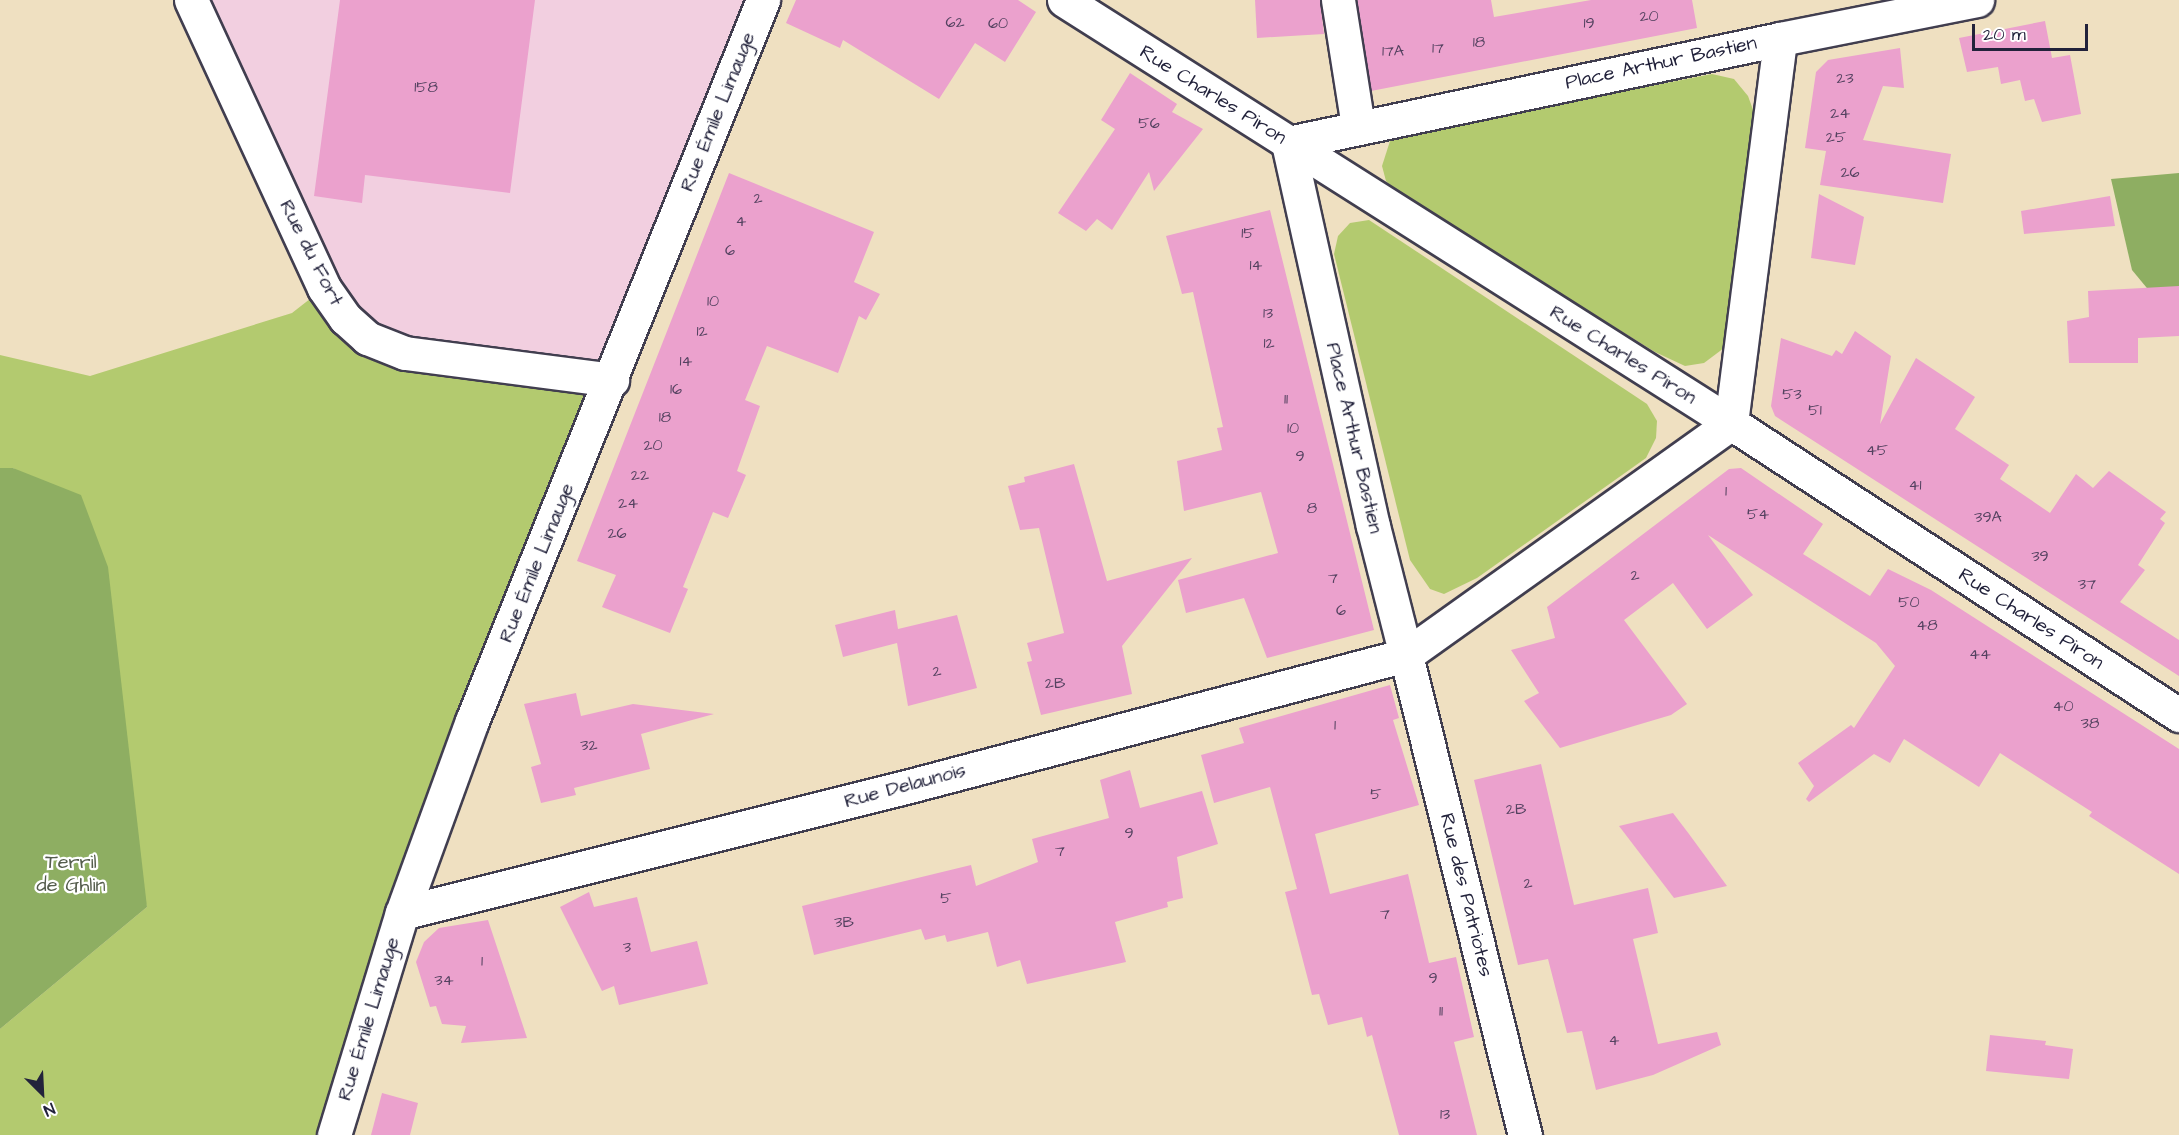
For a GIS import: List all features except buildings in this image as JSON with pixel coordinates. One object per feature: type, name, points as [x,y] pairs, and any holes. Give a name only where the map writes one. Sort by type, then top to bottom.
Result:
[{"type":"street","name":"Rue du Fort","points":[[191,0],[324,288],[345,318],[367,338],[405,353],[612,380]]},
{"type":"street","name":"Rue Émile Limauge","points":[[334,1135],[402,913],[472,721],[612,380],[763,0]]},
{"type":"street","name":"Rue Charles Piron","points":[[1064,0],[1731,423],[2179,715]]},
{"type":"street","points":[[1338,0],[1358,126]]},
{"type":"street","points":[[1780,39],[1928,5],[1977,0]]},
{"type":"street","name":"Place Arthur Bastien","points":[[1406,655],[1373,526],[1288,142],[1780,39],[1731,423]]},
{"type":"street","points":[[1406,655],[1731,423]]},
{"type":"street","name":"Rue Delaunois","points":[[402,913],[902,788],[1406,655]]},
{"type":"street","name":"Rue des Patriotes","points":[[1406,655],[1525,1135]]},
{"type":"shaded area","points":[[191,0],[763,0],[612,380],[367,338]]},
{"type":"green space","points":[[1712,74],[1734,79],[1748,96],[1756,118],[1729,325],[1724,348],[1704,363],[1685,366],[1655,352],[1396,192],[1386,181],[1382,166],[1390,141],[1408,134]]},
{"type":"green space","points":[[2179,173],[2179,299],[2156,299],[2132,270],[2111,179]]},
{"type":"green space","points":[[1369,220],[1647,404],[1657,421],[1656,438],[1646,458],[1477,578],[1444,594],[1430,589],[1410,560],[1334,254],[1338,236],[1350,223]]},
{"type":"green space","points":[[324,288],[367,338],[612,380],[334,1135],[0,1135],[0,1029],[147,907],[14,468],[0,468],[0,355],[90,376],[292,313]]},
{"type":"green space","name":"Terril de Ghlin","points":[[0,468],[13,468],[81,495],[108,567],[147,907],[0,1029]]}]
